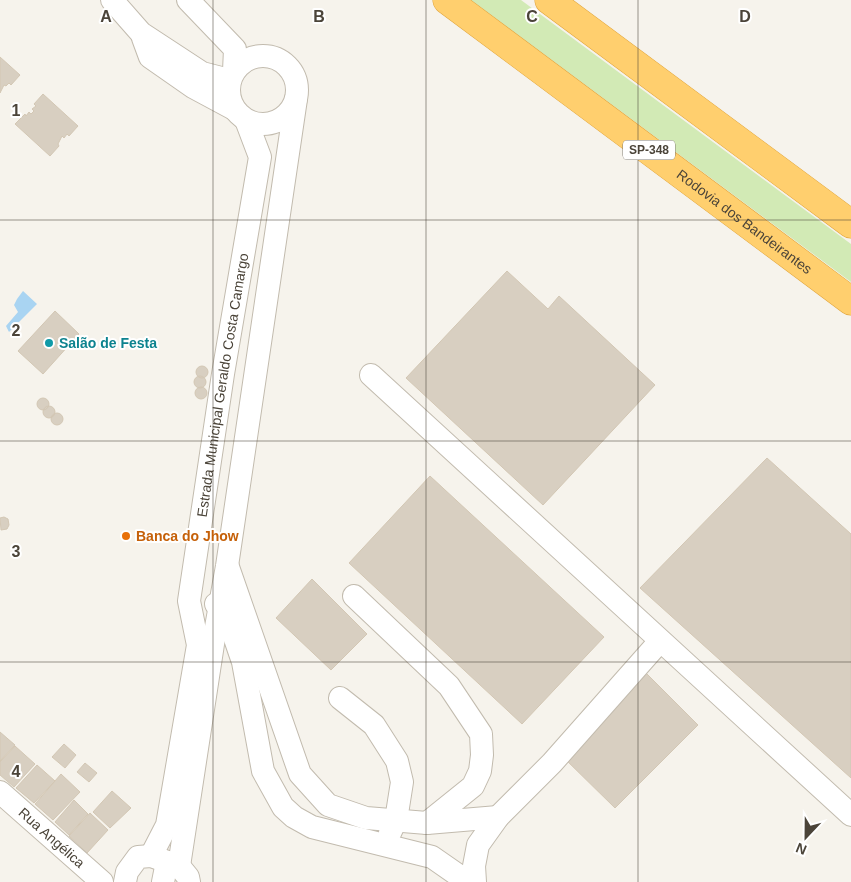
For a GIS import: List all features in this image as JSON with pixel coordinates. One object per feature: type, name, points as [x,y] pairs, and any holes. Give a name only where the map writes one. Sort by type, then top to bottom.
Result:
[{"type":"highway","name":"Rodovia dos Bandeirantes","points":[[447,0],[851,301]]},
{"type":"highway","points":[[548,0],[851,224]]},
{"type":"street","points":[[112,0],[141,33],[202,73],[232,75]]},
{"type":"street","points":[[188,0],[235,49],[228,95],[247,118]]},
{"type":"street","points":[[203,0],[264,55]]},
{"type":"street","points":[[141,33],[150,57],[193,87],[247,118],[276,122],[288,113],[296,99]]},
{"type":"street","points":[[125,882],[127,872],[138,857],[170,870],[228,566],[296,99],[297,84],[291,70],[279,59],[264,55],[249,58],[236,66],[232,75]]},
{"type":"street","name":"Estrada Municipal Geraldo Costa Camargo","points":[[170,870],[167,825],[198,645],[189,601],[223,374],[260,157],[247,118]]},
{"type":"street","points":[[370,375],[851,815]]},
{"type":"street","points":[[228,566],[300,774],[328,805],[366,818],[427,823],[498,817]]},
{"type":"street","points":[[354,596],[449,686],[481,734],[482,756],[480,771],[473,786],[427,823]]},
{"type":"street","points":[[189,601],[220,605]]},
{"type":"street","points":[[220,605],[230,624],[242,662],[263,771],[283,807],[294,818],[312,827],[432,857],[468,882]]},
{"type":"street","points":[[476,882],[474,866],[478,845],[498,817],[552,763],[660,641]]},
{"type":"street","points":[[340,698],[374,725],[397,761],[402,782],[396,820],[385,845]]},
{"type":"street","name":"Rua Angélica","points":[[0,792],[102,882]]},
{"type":"green space","points":[[471,0],[521,0],[851,244],[851,282]]},
{"type":"water","points":[[23,291],[37,304],[9,332],[6,326],[18,312],[14,305]]},
{"type":"building","points":[[0,57],[20,75],[11,85],[9,83],[6,86],[4,85],[0,93]]},
{"type":"building","points":[[43,94],[78,126],[69,136],[67,134],[64,138],[62,136],[58,144],[59,146],[50,156],[15,124],[25,114],[26,116],[29,112],[31,114],[34,111],[32,109],[36,106],[34,104]]},
{"type":"building","points":[[507,271],[548,309],[559,296],[655,385],[543,505],[406,378]]},
{"type":"building","name":"Salão de Festa","points":[[55,311],[79,334],[43,374],[18,351]]},
{"type":"building","points":[[204,366],[207,367],[207,377],[200,378],[197,377],[196,370],[197,367]]},
{"type":"building","points":[[202,376],[205,377],[205,387],[198,388],[195,387],[194,380],[195,377]]},
{"type":"building","points":[[203,387],[206,388],[206,398],[199,399],[196,398],[195,391],[196,388]]},
{"type":"building","points":[[45,398],[48,399],[48,409],[41,410],[38,409],[37,402],[38,399]]},
{"type":"building","points":[[51,406],[54,407],[54,417],[47,418],[44,417],[43,410],[44,407]]},
{"type":"building","points":[[59,413],[62,414],[62,424],[55,425],[52,424],[51,417],[52,414]]},
{"type":"building","points":[[767,458],[851,534],[851,778],[640,588]]},
{"type":"building","points":[[430,476],[604,637],[522,724],[349,563]]},
{"type":"building","points":[[0,518],[8,519],[9,525],[7,529],[1,530]]},
{"type":"building","points":[[312,579],[367,634],[331,670],[276,618]]},
{"type":"building","points":[[646,673],[698,725],[615,808],[562,756]]},
{"type":"building","points":[[0,732],[15,745],[0,761]]},
{"type":"building","points":[[64,744],[76,755],[65,768],[52,757]]},
{"type":"building","points":[[15,746],[35,764],[14,787],[0,775],[0,762]]},
{"type":"building","points":[[85,763],[97,773],[89,782],[77,772]]},
{"type":"building","points":[[37,765],[55,781],[34,803],[16,788]]},
{"type":"building","points":[[61,774],[80,792],[53,820],[35,804]]},
{"type":"building","points":[[112,791],[131,808],[110,828],[93,812]]},
{"type":"building","points":[[74,800],[88,814],[69,835],[55,822]]},
{"type":"building","points":[[90,813],[108,830],[87,853],[69,836]]},
{"type":"place","name":"Salão de Festa","points":[[49,343]]},
{"type":"place","name":"Banca do Jhow","points":[[126,536]]}]
